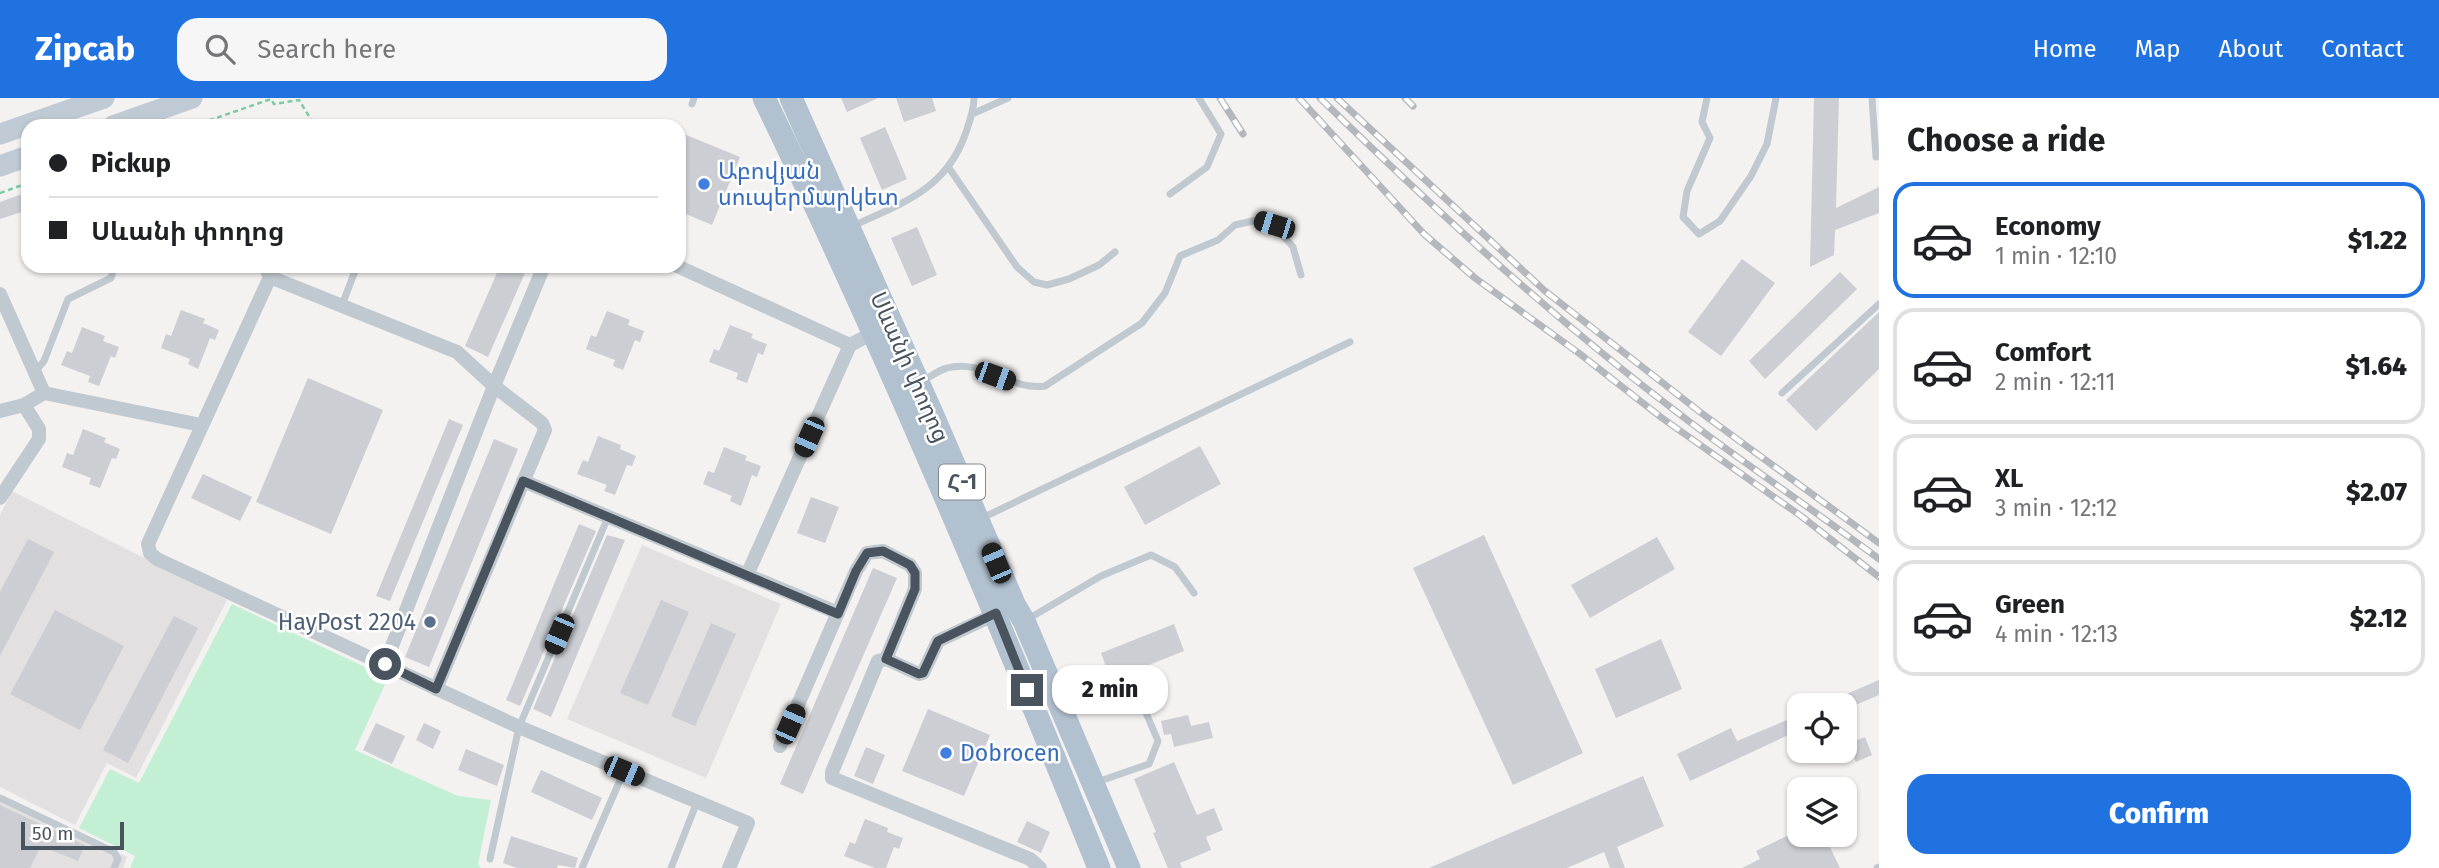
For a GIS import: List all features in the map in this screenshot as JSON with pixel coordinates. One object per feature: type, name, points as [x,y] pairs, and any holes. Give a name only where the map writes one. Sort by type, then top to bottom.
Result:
[{"type":"main road","points":[[43,119],[104,98]]},
{"type":"main road","points":[[133,119],[192,98]]},
{"type":"main road","name":"Սևանի փողոց","points":[[764,98],[839,232],[918,383],[978,520],[1099,868]]},
{"type":"main road","name":"Սևանի փողոց","points":[[791,98],[873,333],[1012,613],[1093,784],[1129,868]]},
{"type":"main road","points":[[0,134],[21,127]]},
{"type":"main road","points":[[0,166],[21,158]]},
{"type":"street","points":[[686,270],[850,345]]},
{"type":"street","points":[[269,273],[148,544],[150,553],[157,559],[519,727],[748,823],[729,868]]},
{"type":"street","points":[[276,273],[341,306],[457,352],[494,386],[542,423],[545,430],[436,689]]},
{"type":"street","points":[[385,664],[541,273]]},
{"type":"street","points":[[0,294],[44,393]]},
{"type":"street","points":[[747,575],[850,345],[873,333]]},
{"type":"street","points":[[0,411],[24,405],[44,393],[201,425]]},
{"type":"street","points":[[0,498],[39,439],[38,429],[24,405]]},
{"type":"street","points":[[523,481],[838,614]]},
{"type":"street","points":[[780,746],[856,571],[867,553],[883,551],[910,565],[915,573],[915,589],[886,659]]},
{"type":"street","points":[[1012,613],[938,641],[923,673],[919,674],[886,659],[878,661],[832,772],[832,778],[1030,859],[1040,868]]},
{"type":"lane","points":[[839,232],[917,195],[949,168],[958,154],[972,114],[974,98]]},
{"type":"lane","points":[[972,114],[1008,98]]},
{"type":"lane","points":[[1170,194],[1208,167],[1221,134],[1199,98]]},
{"type":"lane","points":[[1707,98],[1702,122],[1710,138],[1687,191],[1683,218],[1699,234],[1720,221],[1751,176],[1767,144],[1776,98]]},
{"type":"lane","points":[[1872,98],[1876,157]]},
{"type":"lane","points":[[949,168],[1017,267],[1034,282],[1047,285],[1069,279],[1099,265],[1115,252]]},
{"type":"lane","points":[[918,383],[947,368],[973,366],[1030,388],[1045,386],[1142,323],[1165,293],[1180,256],[1217,240],[1235,225],[1257,220],[1274,225],[1293,247],[1301,275]]},
{"type":"lane","points":[[35,372],[44,361],[68,299],[111,278],[113,273]]},
{"type":"lane","points":[[341,306],[354,273]]},
{"type":"lane","points":[[1782,393],[1879,304]]},
{"type":"lane","points":[[978,520],[1350,342]]},
{"type":"lane","points":[[490,859],[519,727],[609,516]]},
{"type":"lane","points":[[1012,613],[1151,555],[1175,567],[1194,593]]},
{"type":"lane","points":[[1093,784],[1149,764],[1158,741],[1138,694]]},
{"type":"lane","points":[[582,868],[624,771]]},
{"type":"lane","points":[[0,798],[114,852],[118,859],[114,868]]},
{"type":"lane","points":[[671,868],[697,802]]},
{"type":"path","points":[[213,119],[271,99],[274,104],[299,100],[311,119]]},
{"type":"path","points":[[0,193],[21,186]]},
{"type":"shaded area","points":[[12,491],[227,600],[136,778],[107,763],[75,825],[0,787],[0,515]]},
{"type":"shaded area","points":[[642,545],[781,604],[706,778],[567,719]]},
{"type":"shaded area","points":[[0,796],[127,857],[123,868],[0,868]]},
{"type":"green space","points":[[232,604],[388,678],[355,750],[458,796],[491,800],[478,864],[481,868],[130,868],[135,856],[79,828],[110,769],[139,783]]},
{"type":"building","points":[[841,98],[878,98],[847,112]]},
{"type":"building","points":[[896,98],[932,98],[936,111],[904,122]]},
{"type":"building","points":[[1814,98],[1839,98],[1836,208],[1879,187],[1879,213],[1835,230],[1834,255],[1810,267]]},
{"type":"building","points":[[885,127],[907,179],[882,190],[860,138]]},
{"type":"building","name":"Աբովյան սուպերմարկետ","points":[[686,135],[740,157],[712,225],[686,214]]},
{"type":"building","points":[[21,194],[21,212],[0,219],[0,202]]},
{"type":"building","points":[[917,227],[937,275],[912,286],[891,238]]},
{"type":"building","points":[[1742,259],[1775,283],[1721,356],[1688,332]]},
{"type":"building","points":[[1840,272],[1857,289],[1765,379],[1749,361]]},
{"type":"building","points":[[497,273],[525,273],[488,357],[465,346]]},
{"type":"building","points":[[181,310],[205,319],[203,323],[219,330],[215,340],[210,338],[198,369],[188,364],[190,359],[161,348],[166,334],[171,336]]},
{"type":"building","points":[[607,311],[630,320],[628,325],[644,331],[640,342],[635,340],[623,370],[613,366],[615,360],[586,349],[591,335],[596,337]]},
{"type":"building","points":[[1879,312],[1879,369],[1816,431],[1786,400]]},
{"type":"building","points":[[730,325],[753,334],[751,338],[767,344],[763,355],[758,353],[747,383],[736,379],[738,373],[709,362],[714,349],[719,351]]},
{"type":"building","points":[[82,327],[105,336],[103,341],[119,347],[115,358],[111,356],[99,386],[88,382],[90,376],[61,365],[67,351],[72,353]]},
{"type":"building","points":[[308,378],[383,410],[331,534],[256,502]]},
{"type":"building","points":[[449,419],[463,425],[390,601],[376,596]]},
{"type":"building","points":[[83,429],[106,438],[104,442],[120,449],[116,459],[112,458],[100,488],[89,484],[91,478],[62,467],[67,453],[73,455]]},
{"type":"building","points":[[598,436],[621,445],[620,449],[636,456],[632,466],[627,465],[615,495],[604,491],[607,485],[577,474],[583,460],[588,462]]},
{"type":"building","points":[[494,439],[518,449],[429,667],[405,657]]},
{"type":"building","points":[[1200,446],[1221,484],[1145,525],[1124,487]]},
{"type":"building","points":[[724,447],[747,456],[745,460],[761,466],[757,477],[752,475],[741,506],[730,501],[732,496],[703,484],[708,471],[714,473]]},
{"type":"building","points":[[203,474],[252,497],[240,521],[191,498]]},
{"type":"building","points":[[811,497],[839,507],[825,543],[797,533]]},
{"type":"building","points":[[579,524],[596,531],[520,706],[506,700]]},
{"type":"building","points":[[607,535],[625,540],[551,717],[533,709]]},
{"type":"building","points":[[1484,535],[1583,753],[1513,785],[1413,568]]},
{"type":"building","points":[[1657,537],[1675,569],[1590,618],[1571,585]]},
{"type":"building","points":[[28,539],[54,552],[0,656],[0,592]]},
{"type":"building","points":[[873,568],[897,578],[803,794],[780,784]]},
{"type":"building","points":[[661,600],[689,612],[648,705],[620,693]]},
{"type":"building","points":[[55,610],[124,646],[80,730],[10,694]]},
{"type":"building","points":[[174,616],[198,628],[128,763],[103,750]]},
{"type":"building","points":[[711,623],[736,634],[695,726],[671,716]]},
{"type":"building","points":[[1174,624],[1184,651],[1111,680],[1101,653]]},
{"type":"building","points":[[1661,639],[1682,689],[1616,718],[1595,669]]},
{"type":"building","points":[[1879,680],[1879,695],[1857,704],[1857,693],[1849,693]]},
{"type":"building","name":"Dobrocen","points":[[928,709],[990,735],[964,796],[902,771]]},
{"type":"building","points":[[1188,715],[1191,726],[1209,722],[1213,738],[1174,747],[1171,734],[1164,735],[1161,721]]},
{"type":"building","points":[[1787,720],[1787,736],[1690,781],[1677,754],[1731,728],[1737,741]]},
{"type":"building","points":[[376,723],[405,736],[392,764],[363,750]]},
{"type":"building","points":[[424,723],[441,731],[433,749],[416,740]]},
{"type":"building","points":[[1865,737],[1872,755],[1857,762],[1857,740]]},
{"type":"building","points":[[866,747],[885,755],[873,784],[854,776]]},
{"type":"building","points":[[466,749],[504,765],[497,786],[458,770]]},
{"type":"building","points":[[1174,762],[1197,815],[1214,808],[1223,830],[1206,837],[1211,850],[1180,863],[1182,868],[1168,868],[1134,779]]},
{"type":"building","points":[[541,770],[602,798],[592,820],[531,792]]},
{"type":"building","points":[[1643,776],[1664,826],[1617,847],[1625,868],[1610,868],[1604,852],[1567,868],[1429,868]]},
{"type":"building","points":[[0,805],[85,845],[78,861],[41,846],[30,868],[0,868]]},
{"type":"building","points":[[865,819],[888,828],[887,832],[903,838],[899,849],[894,847],[886,868],[875,868],[844,856],[850,842],[855,844]]},
{"type":"building","points":[[1027,821],[1050,832],[1041,853],[1017,842]]},
{"type":"building","points":[[511,836],[578,858],[575,868],[558,865],[557,868],[517,868],[503,863]]},
{"type":"building","points":[[1787,836],[1787,847],[1830,847],[1840,868],[1742,868],[1760,859],[1756,851]]},
{"type":"railway","points":[[1220,98],[1243,134]]},
{"type":"railway","points":[[1299,98],[1424,234],[1475,278],[1662,418],[1801,516],[1879,577]]},
{"type":"railway","points":[[1320,98],[1451,222],[1634,379],[1879,559]]},
{"type":"railway","points":[[1337,98],[1545,291],[1700,412],[1879,543]]},
{"type":"railway","points":[[1405,98],[1413,106]]},
{"type":"place","name":"Աբովյան սուպերմարկետ","points":[[704,184]]},
{"type":"place","name":"HayPost 2204","points":[[430,622]]},
{"type":"place","name":"Dobrocen","points":[[946,753]]},
{"type":"route","points":[[385,664],[436,689],[523,481],[838,614],[856,571],[867,553],[883,551],[910,565],[915,573],[915,589],[886,659],[919,674],[923,673],[938,641],[996,613],[1027,690]]}]
